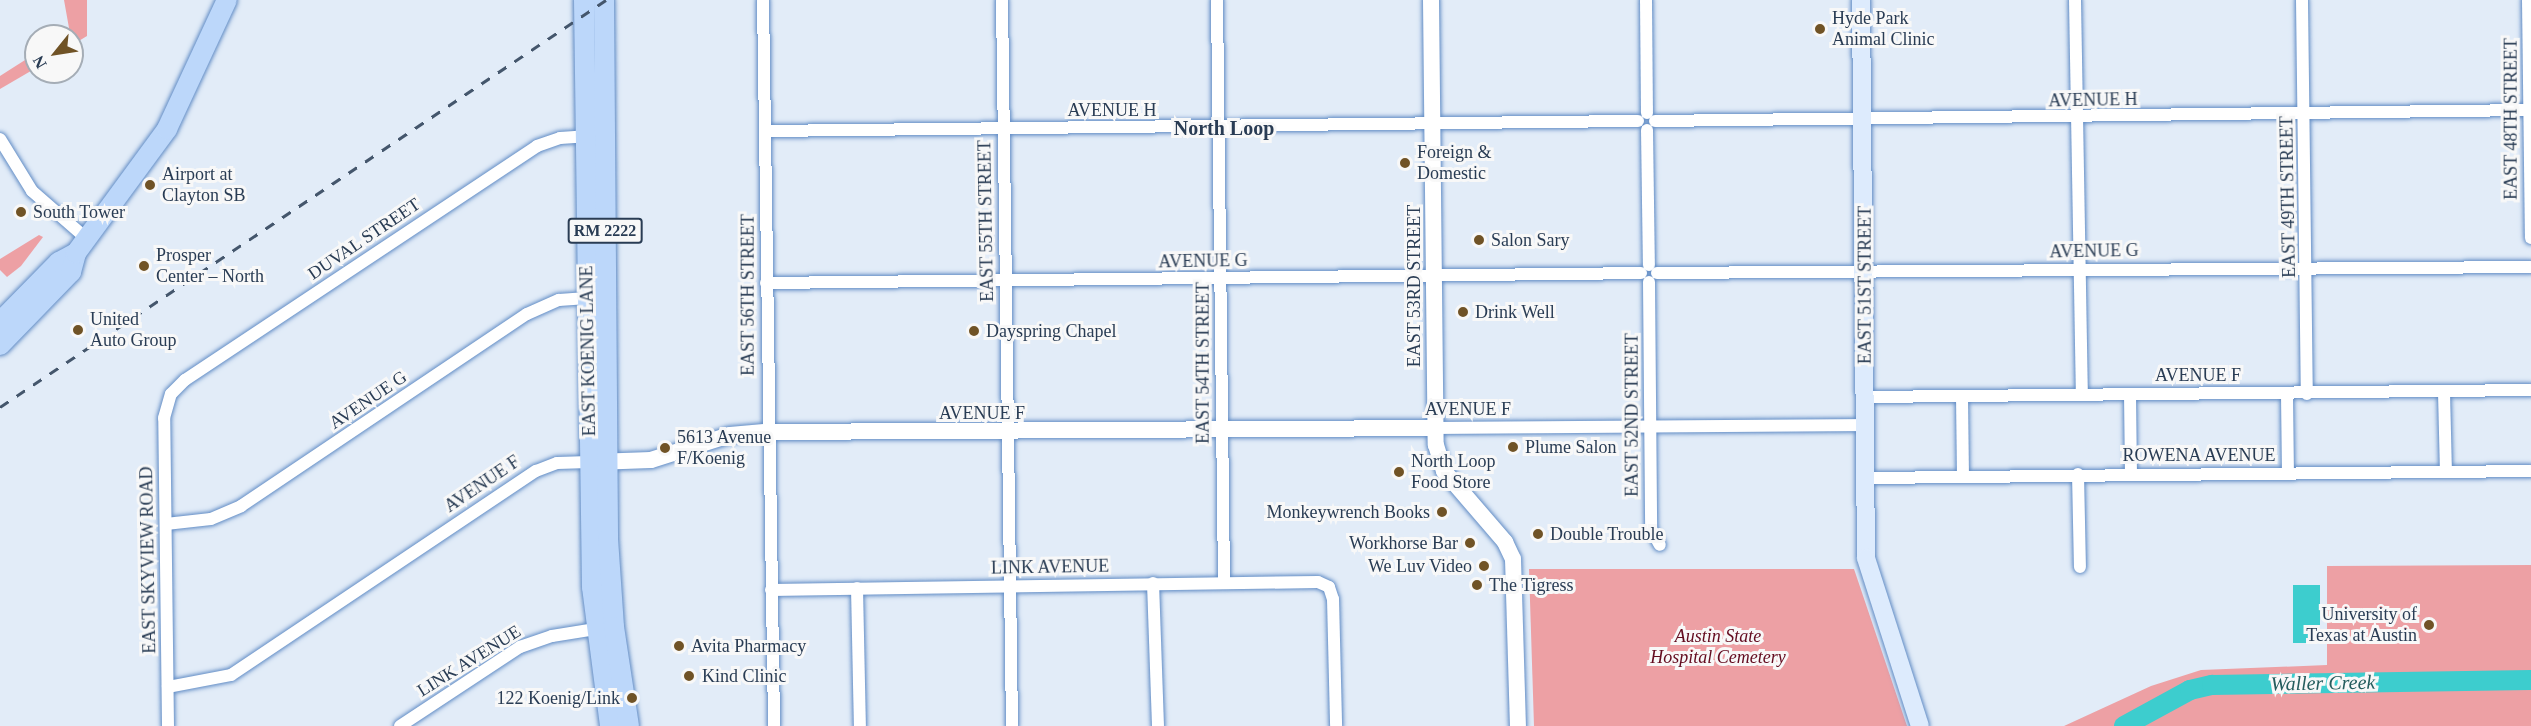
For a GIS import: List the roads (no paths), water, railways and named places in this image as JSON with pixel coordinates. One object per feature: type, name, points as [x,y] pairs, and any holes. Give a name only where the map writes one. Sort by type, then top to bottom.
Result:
[{"type":"main road","points":[[0,345],[71,272],[82,246],[167,129],[227,0]]},
{"type":"main road","name":"EAST KOENIG LANE","points":[[584,0],[587,298],[598,462],[604,628]]},
{"type":"main road","name":"EAST KOENIG LANE","points":[[598,462],[604,0]]},
{"type":"main road","name":"EAST 51ST STREET","points":[[1861,0],[1868,570],[1920,726]]},
{"type":"main road","points":[[0,322],[59,262],[82,246]]},
{"type":"main road","name":"RM 2222","points":[[604,628],[610,726]]},
{"type":"main road","name":"RM 2222","points":[[604,628],[629,726]]},
{"type":"street","name":"EAST 56TH STREET","points":[[763,0],[767,432],[774,726]]},
{"type":"street","name":"EAST 55TH STREET","points":[[1002,0],[1005,433],[1012,726]]},
{"type":"street","name":"EAST 54TH STREET","points":[[1217,0],[1224,582]]},
{"type":"street","name":"EAST 53RD STREET","points":[[1431,0],[1436,428],[1444,471],[1506,542],[1514,569],[1518,726]]},
{"type":"street","name":"EAST 52ND STREET","points":[[1646,0],[1651,529],[1660,545]]},
{"type":"street","points":[[2075,0],[2079,118],[2082,395]]},
{"type":"street","name":"EAST 49TH STREET","points":[[2302,0],[2307,394]]},
{"type":"street","name":"EAST 48TH STREET","points":[[2528,0],[2531,238]]},
{"type":"street","name":"AVENUE H","points":[[765,130],[1219,128],[1647,121],[2079,118],[2530,110]]},
{"type":"street","name":"DUVAL STREET","points":[[171,394],[185,380],[537,146],[560,138],[586,136]]},
{"type":"street","points":[[0,139],[32,191],[82,246]]},
{"type":"street","name":"AVENUE G","points":[[766,283],[2079,269],[2531,267]]},
{"type":"street","name":"AVENUE G","points":[[166,524],[211,519],[242,506],[527,314],[559,300],[587,298]]},
{"type":"street","name":"AVENUE F","points":[[1865,398],[2130,394],[2287,395],[2531,390]]},
{"type":"street","points":[[2444,392],[2446,472]]},
{"type":"street","name":"EAST SKYVIEW ROAD","points":[[168,726],[164,418],[171,394]]},
{"type":"street","points":[[2130,394],[2131,474]]},
{"type":"street","points":[[2287,395],[2288,473]]},
{"type":"street","points":[[1962,396],[1963,475]]},
{"type":"street","name":"AVENUE F","points":[[168,687],[207,683],[231,675],[536,471],[557,463],[651,460],[730,435],[767,432],[1005,433],[1866,425]]},
{"type":"street","name":"ROWENA AVENUE","points":[[1867,478],[1963,475],[2531,471]]},
{"type":"street","points":[[2078,474],[2079,567]]},
{"type":"street","name":"LINK AVENUE","points":[[771,590],[1318,582],[1329,587],[1333,600],[1336,726]]},
{"type":"street","points":[[1153,583],[1158,726]]},
{"type":"street","points":[[857,588],[860,726]]},
{"type":"street","name":"LINK AVENUE","points":[[400,726],[520,647],[552,636],[604,628]]},
{"type":"water","points":[[2293,585],[2320,585],[2320,643],[2293,643]]},
{"type":"waterway","name":"Waller Creek","points":[[2124,726],[2190,690],[2212,685],[2531,680]]},
{"type":"railway","points":[[0,407],[606,0]]},
{"type":"place","name":"Hyde Park Animal Clinic","points":[[1820,29]]},
{"type":"place","name":"Foreign & Domestic","points":[[1405,163]]},
{"type":"place","name":"Airport at Clayton SB","points":[[150,185]]},
{"type":"place","name":"South Tower","points":[[21,212]]},
{"type":"place","name":"Salon Sary","points":[[1479,240]]},
{"type":"place","name":"Prosper Center – North","points":[[144,266]]},
{"type":"place","name":"Drink Well","points":[[1463,312]]},
{"type":"place","name":"United Auto Group","points":[[78,330]]},
{"type":"place","name":"Dayspring Chapel","points":[[974,331]]},
{"type":"place","name":"Plume Salon","points":[[1513,447]]},
{"type":"place","name":"5613 Avenue F/Koenig","points":[[665,448]]},
{"type":"place","name":"North Loop Food Store","points":[[1399,472]]},
{"type":"place","name":"Monkeywrench Books","points":[[1442,512]]},
{"type":"place","name":"Double Trouble","points":[[1538,534]]},
{"type":"place","name":"Workhorse Bar","points":[[1470,543]]},
{"type":"place","name":"We Luv Video","points":[[1484,566]]},
{"type":"place","name":"The Tigress","points":[[1477,585]]},
{"type":"place","name":"University of Texas at Austin","points":[[2429,625]]},
{"type":"place","name":"Avita Pharmacy","points":[[679,646]]},
{"type":"place","name":"Kind Clinic","points":[[689,676]]},
{"type":"place","name":"122 Koenig/Link","points":[[632,698]]},
{"type":"district","name":"North Loop","points":[[1224,128]]},
{"type":"park label","name":"Austin State Hospital Cemetery","points":[[1718,647]]}]
